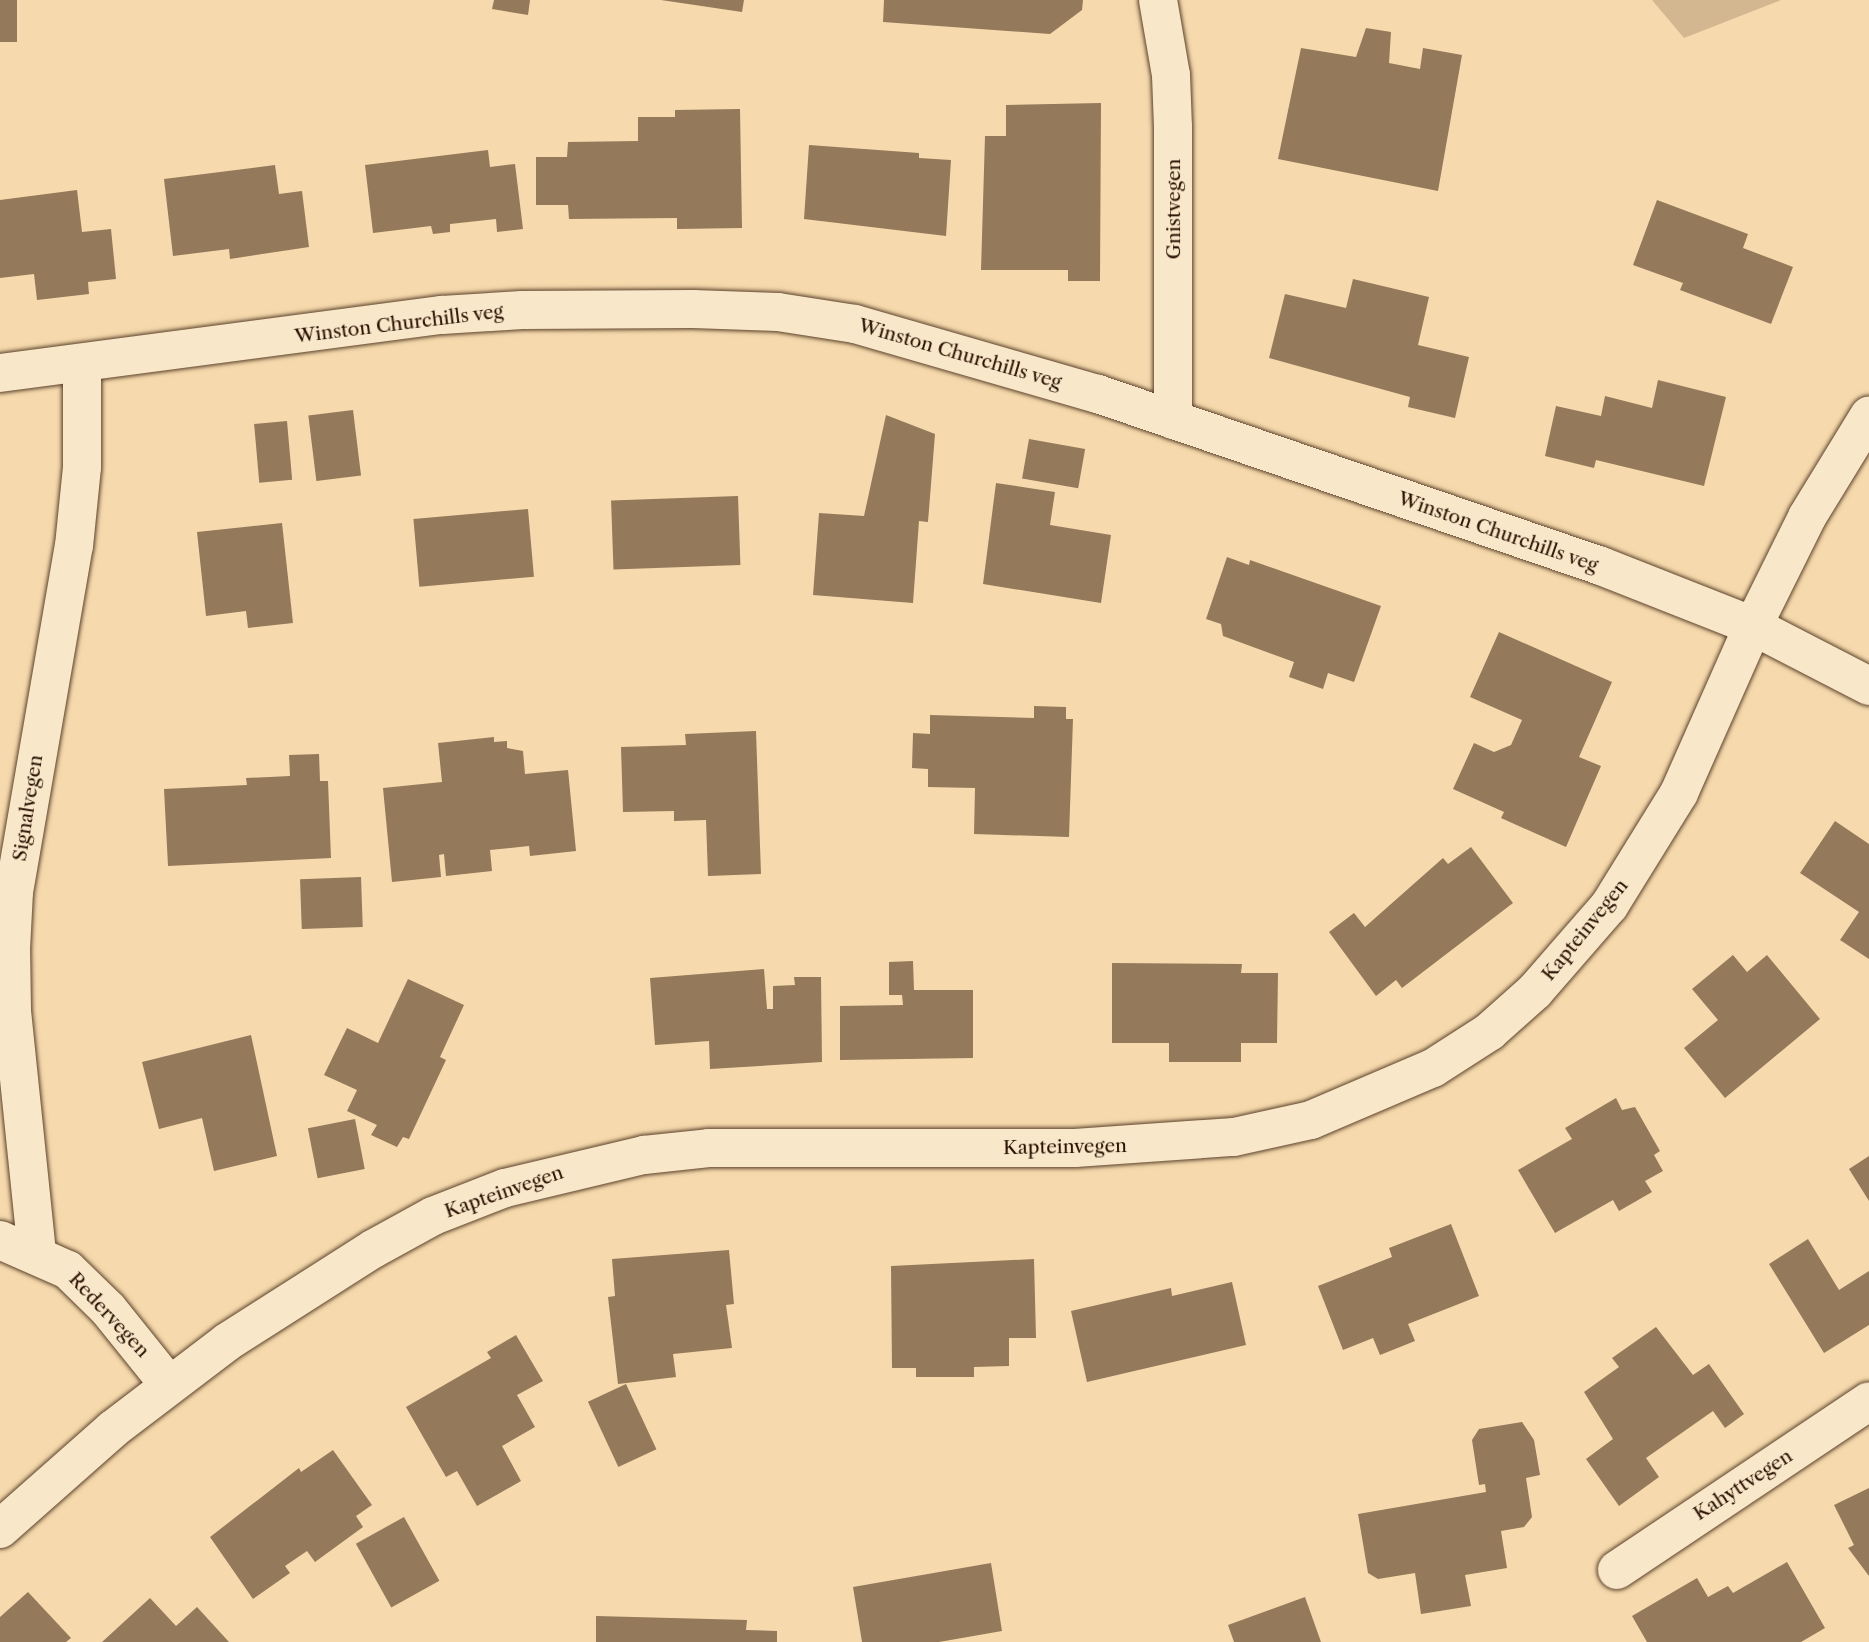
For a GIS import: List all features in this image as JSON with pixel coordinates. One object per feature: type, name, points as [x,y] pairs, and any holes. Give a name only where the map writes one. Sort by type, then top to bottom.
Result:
[{"type":"street","name":"Gnistvegen","points":[[1158,0],[1171,75],[1173,127],[1173,420]]},
{"type":"street","name":"Winston Churchills veg","points":[[0,373],[82,365],[455,314],[605,307],[765,312],[855,324],[930,343],[1173,420],[1601,566],[1753,626],[1869,686]]},
{"type":"street","name":"Signalvegen","points":[[37,1253],[12,1010],[11,937],[14,892],[74,546],[82,467],[82,365]]},
{"type":"street","name":"Kapteinvegen","points":[[0,1529],[169,1385],[303,1292],[433,1216],[505,1188],[575,1168],[709,1148],[1075,1148],[1234,1137],[1311,1120],[1433,1068],[1489,1032],[1535,991],[1609,906],[1679,793],[1753,626],[1807,517],[1869,416]]},
{"type":"street","name":"Redervegen","points":[[0,1240],[37,1253],[68,1270],[108,1309],[169,1385]]},
{"type":"street","name":"Kahyttvegen","points":[[1617,1570],[1869,1401]]},
{"type":"shaded area","points":[[1652,0],[1781,0],[1684,38]]},
{"type":"building","points":[[0,0],[17,0],[17,42],[0,42]]},
{"type":"building","points":[[494,0],[530,0],[528,15],[492,9]]},
{"type":"building","points":[[661,0],[744,0],[742,12]]},
{"type":"building","points":[[884,0],[1083,0],[1082,10],[1050,34],[883,22]]},
{"type":"building","points":[[1366,28],[1391,32],[1389,63],[1420,69],[1423,48],[1462,55],[1438,191],[1278,159],[1301,48],[1356,57]]},
{"type":"building","points":[[1101,103],[1100,281],[1068,281],[1068,270],[981,270],[985,136],[1006,136],[1006,105]]},
{"type":"building","points":[[740,109],[742,228],[677,229],[677,218],[569,219],[568,205],[536,205],[536,157],[567,157],[568,142],[638,141],[638,117],[675,117],[675,110]]},
{"type":"building","points":[[809,145],[919,153],[919,158],[951,160],[946,236],[804,219]]},
{"type":"building","points":[[488,150],[490,167],[515,164],[523,229],[497,232],[496,219],[450,224],[450,232],[433,234],[431,226],[373,233],[365,165]]},
{"type":"building","points":[[275,165],[279,194],[302,191],[309,247],[230,259],[229,249],[173,256],[164,179]]},
{"type":"building","points":[[77,190],[82,232],[111,229],[116,279],[88,282],[89,294],[37,300],[34,274],[0,278],[0,200]]},
{"type":"building","points":[[1657,200],[1748,234],[1743,248],[1793,267],[1771,324],[1680,290],[1683,283],[1633,265]]},
{"type":"building","points":[[1353,279],[1429,297],[1418,345],[1469,357],[1455,418],[1408,407],[1410,397],[1269,358],[1285,294],[1346,308]]},
{"type":"building","points":[[1658,380],[1726,397],[1704,486],[1596,460],[1594,468],[1545,456],[1556,406],[1601,416],[1605,396],[1652,408]]},
{"type":"building","points":[[353,410],[361,476],[316,481],[308,415]]},
{"type":"building","points":[[886,415],[935,434],[928,522],[919,521],[913,603],[813,595],[819,513],[864,516]]},
{"type":"building","points":[[287,421],[292,480],[259,483],[254,424]]},
{"type":"building","points":[[1029,439],[1085,449],[1078,488],[1022,478]]},
{"type":"building","points":[[996,483],[1055,492],[1050,525],[1111,535],[1101,603],[983,584]]},
{"type":"building","points":[[738,496],[740,565],[613,569],[611,500]]},
{"type":"building","points":[[528,509],[534,577],[419,587],[413,519]]},
{"type":"building","points":[[282,523],[293,623],[248,628],[246,611],[206,616],[197,532]]},
{"type":"building","points":[[1227,557],[1249,565],[1250,560],[1381,606],[1354,682],[1328,673],[1323,689],[1289,677],[1294,662],[1223,636],[1221,624],[1206,619]]},
{"type":"building","points":[[1499,632],[1612,682],[1579,757],[1601,766],[1566,847],[1501,818],[1504,812],[1453,789],[1474,743],[1494,752],[1511,745],[1522,720],[1470,697]]},
{"type":"building","points":[[1034,706],[1066,707],[1066,719],[1073,719],[1069,837],[974,834],[975,788],[928,787],[928,769],[912,768],[913,733],[930,734],[930,715],[1034,718]]},
{"type":"building","points":[[756,731],[761,874],[708,876],[706,820],[674,821],[674,811],[623,812],[621,747],[686,745],[685,734]]},
{"type":"building","points":[[494,737],[494,742],[507,741],[507,748],[523,751],[525,774],[568,770],[576,851],[530,856],[529,846],[490,850],[492,871],[446,876],[444,854],[439,855],[441,877],[392,882],[383,788],[442,782],[438,743]]},
{"type":"building","points":[[319,754],[320,781],[328,781],[331,858],[168,866],[164,789],[247,785],[246,778],[290,776],[289,755]]},
{"type":"building","points":[[1835,821],[1869,844],[1869,959],[1840,940],[1859,912],[1800,873]]},
{"type":"building","points":[[1471,847],[1513,903],[1402,988],[1396,980],[1376,996],[1329,932],[1354,913],[1365,927],[1443,858],[1448,864]]},
{"type":"building","points":[[361,877],[363,927],[302,929],[300,879]]},
{"type":"building","points":[[1733,955],[1747,972],[1767,955],[1820,1019],[1725,1098],[1684,1048],[1718,1020],[1692,989]]},
{"type":"building","points":[[913,961],[914,990],[973,990],[973,1058],[840,1060],[840,1006],[903,1005],[902,995],[889,995],[889,962]]},
{"type":"building","points":[[1112,963],[1242,964],[1241,973],[1278,973],[1277,1043],[1241,1043],[1241,1062],[1169,1062],[1169,1043],[1112,1043]]},
{"type":"building","points":[[764,969],[767,1009],[773,1009],[773,986],[795,985],[794,977],[821,977],[822,1062],[710,1069],[709,1041],[655,1045],[650,978]]},
{"type":"building","points":[[408,979],[464,1005],[440,1057],[446,1060],[409,1139],[403,1137],[397,1147],[371,1135],[377,1125],[347,1111],[357,1090],[324,1075],[347,1028],[378,1043]]},
{"type":"building","points":[[251,1035],[277,1156],[214,1171],[202,1118],[159,1129],[142,1062]]},
{"type":"building","points":[[1616,1098],[1622,1110],[1635,1107],[1660,1151],[1654,1155],[1663,1171],[1645,1181],[1652,1192],[1619,1211],[1613,1200],[1555,1233],[1518,1170],[1572,1139],[1565,1128]]},
{"type":"building","points":[[355,1119],[365,1169],[318,1178],[308,1128]]},
{"type":"building","points":[[1869,1156],[1869,1201],[1849,1169]]},
{"type":"building","points":[[1451,1224],[1479,1296],[1408,1324],[1415,1341],[1380,1355],[1373,1338],[1343,1350],[1318,1286],[1392,1257],[1389,1248]]},
{"type":"building","points":[[1808,1239],[1839,1290],[1869,1271],[1869,1325],[1824,1353],[1769,1264]]},
{"type":"building","points":[[729,1250],[734,1304],[726,1305],[732,1348],[673,1354],[676,1377],[618,1384],[608,1297],[615,1296],[612,1259]]},
{"type":"building","points":[[1034,1259],[1036,1338],[1009,1338],[1009,1366],[974,1367],[974,1377],[916,1377],[916,1368],[892,1368],[891,1266]]},
{"type":"building","points":[[1232,1282],[1246,1345],[1087,1382],[1071,1311],[1171,1288],[1172,1296]]},
{"type":"building","points":[[1656,1327],[1693,1375],[1709,1364],[1744,1414],[1725,1428],[1713,1411],[1646,1458],[1659,1477],[1619,1506],[1586,1459],[1613,1439],[1584,1392],[1619,1367],[1612,1358]]},
{"type":"building","points":[[516,1335],[543,1381],[517,1395],[535,1427],[502,1446],[521,1481],[477,1506],[457,1471],[446,1477],[406,1407],[491,1358],[487,1352]]},
{"type":"building","points":[[626,1384],[656,1449],[618,1467],[588,1402]]},
{"type":"building","points":[[1522,1422],[1534,1440],[1540,1475],[1526,1478],[1532,1517],[1524,1527],[1501,1531],[1507,1568],[1465,1575],[1471,1606],[1421,1614],[1415,1573],[1378,1579],[1368,1573],[1358,1514],[1486,1492],[1485,1484],[1479,1485],[1472,1440],[1479,1429]]},
{"type":"building","points":[[333,1450],[372,1505],[356,1516],[363,1527],[315,1562],[307,1551],[285,1566],[290,1573],[253,1599],[210,1537],[299,1468],[301,1472]]},
{"type":"building","points":[[1869,1488],[1869,1576],[1848,1548],[1854,1545],[1834,1505]]},
{"type":"building","points":[[404,1517],[439,1581],[391,1608],[356,1544]]},
{"type":"building","points":[[1787,1562],[1825,1628],[1801,1642],[1647,1642],[1632,1616],[1697,1578],[1708,1597],[1728,1586],[1733,1593]]},
{"type":"building","points":[[991,1563],[1002,1631],[939,1642],[862,1642],[853,1587]]},
{"type":"building","points":[[28,1592],[71,1638],[66,1642],[0,1642],[0,1617]]},
{"type":"building","points":[[1305,1597],[1321,1642],[1234,1642],[1228,1625]]},
{"type":"building","points":[[150,1598],[176,1626],[197,1607],[229,1642],[102,1642]]},
{"type":"building","points":[[596,1616],[747,1620],[746,1630],[777,1631],[777,1642],[596,1642]]}]
